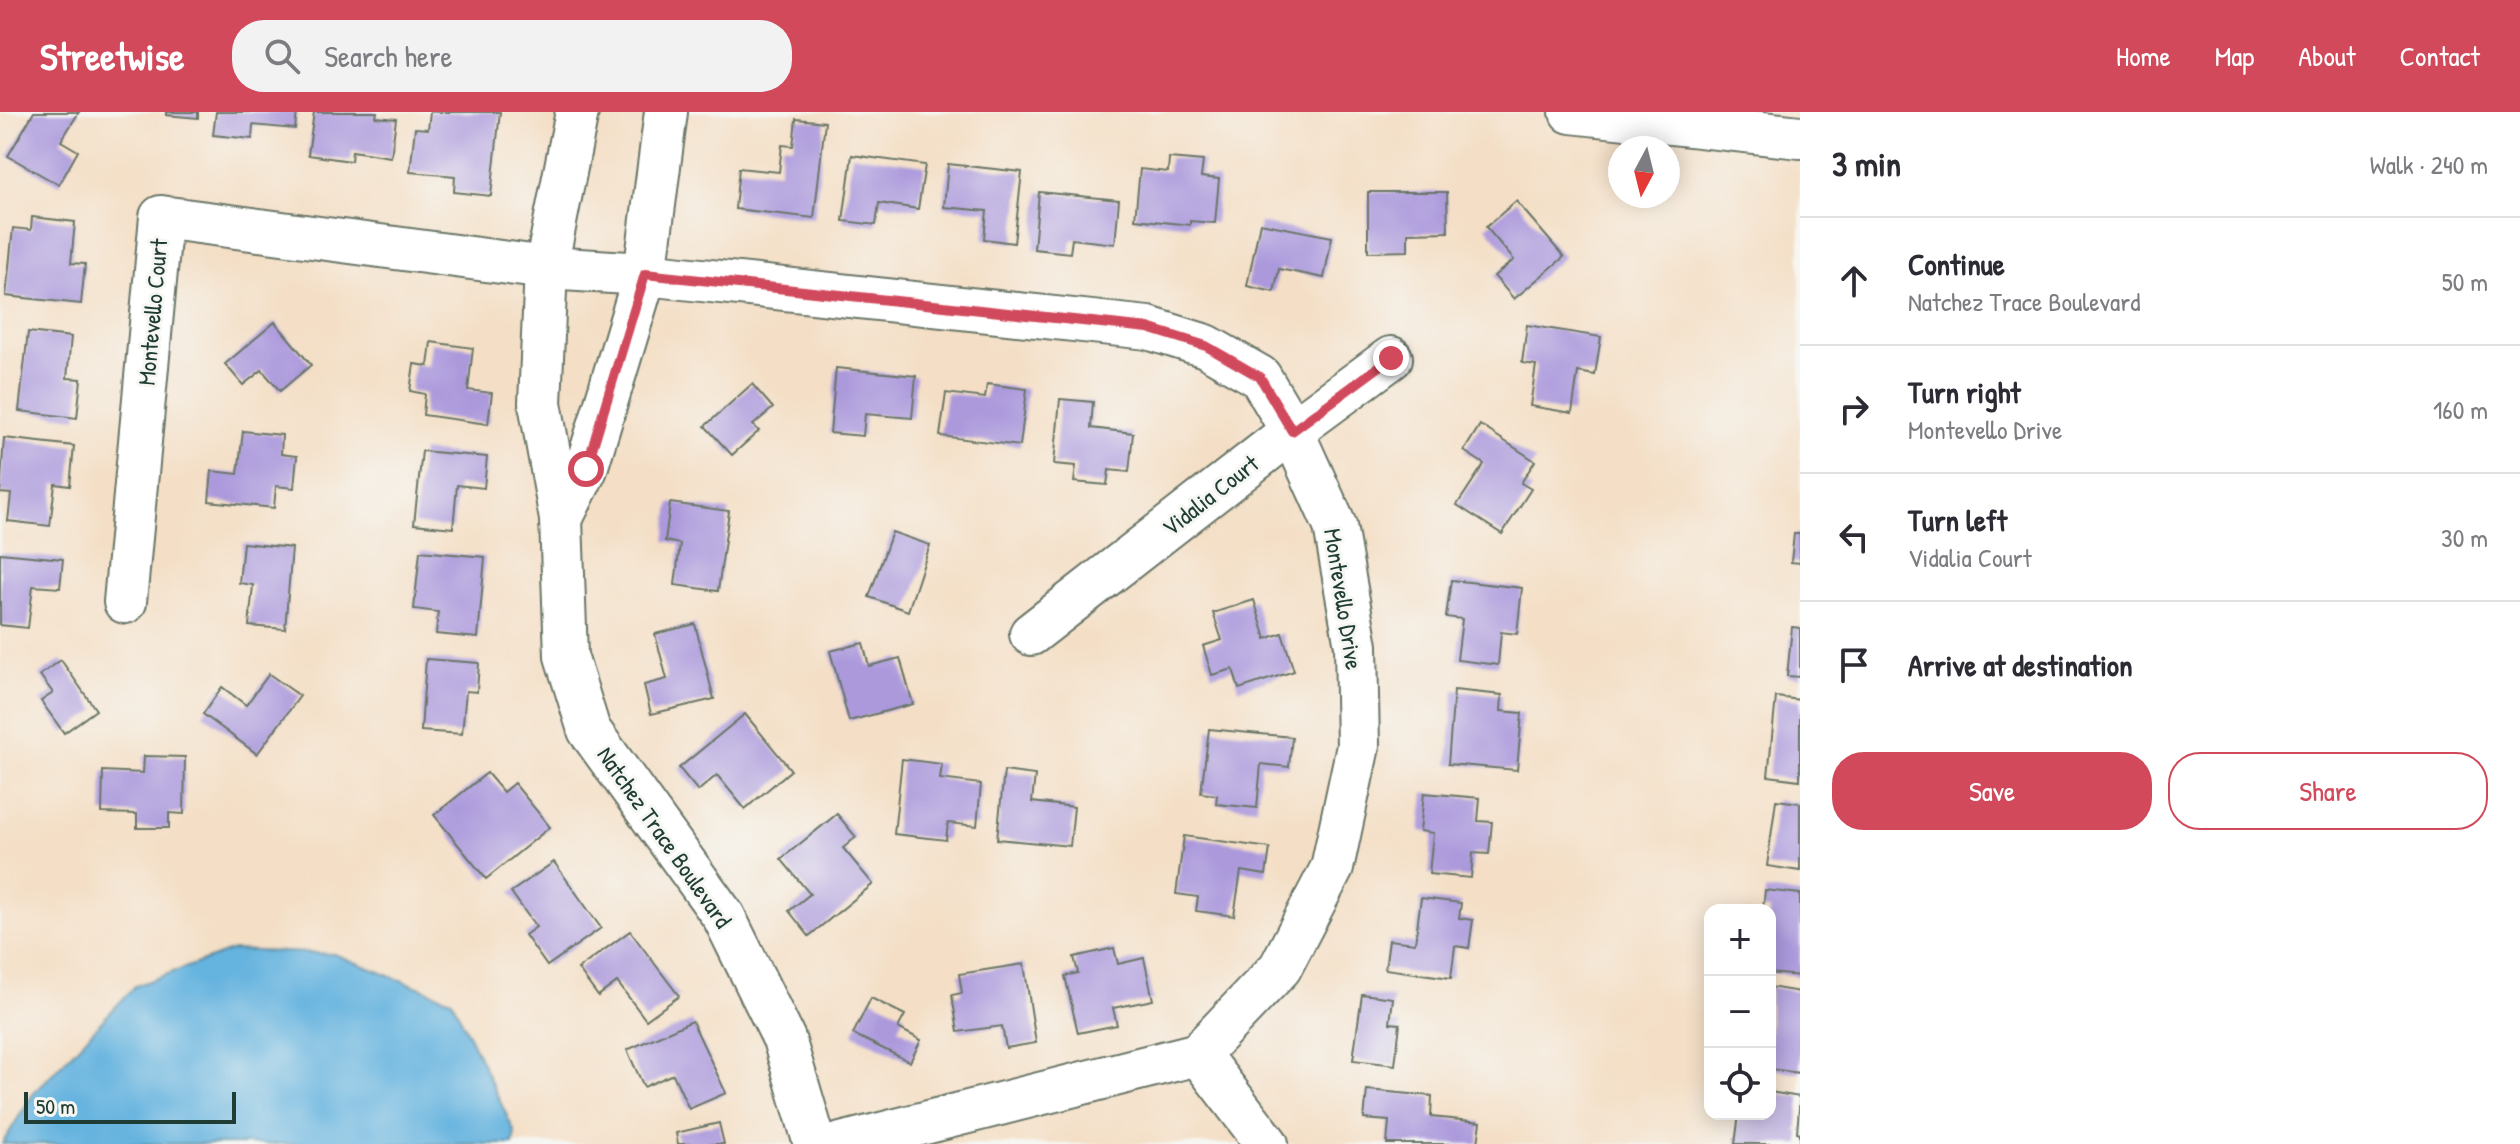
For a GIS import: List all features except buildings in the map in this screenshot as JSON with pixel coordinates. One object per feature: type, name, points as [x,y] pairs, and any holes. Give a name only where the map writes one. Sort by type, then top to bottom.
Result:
[{"type":"street","name":"Natchez Trace Boulevard","points":[[577,112],[546,268],[540,403],[561,519],[566,656],[589,730],[724,917],[784,1039],[815,1144]]},
{"type":"street","name":"Natchez Trace Boulevard","points":[[561,519],[586,469],[645,274],[666,112]]},
{"type":"street","points":[[1571,112],[1800,137]]},
{"type":"street","name":"Montevello Court","points":[[125,602],[161,217],[546,268]]},
{"type":"street","name":"Montevello Drive","points":[[546,268],[645,274],[1148,328],[1206,346],[1260,377],[1292,431],[1335,526],[1356,646],[1358,746],[1332,868],[1280,968],[1198,1054]]},
{"type":"street","name":"Vidalia Court","points":[[1031,634],[1391,358]]},
{"type":"street","points":[[841,1144],[1198,1054],[1267,1144]]},
{"type":"water","points":[[233,950],[334,954],[452,1000],[515,1133],[513,1144],[2,1144],[33,1094],[135,986]]},
{"type":"route","points":[[586,469],[645,274],[1148,328],[1206,346],[1260,377],[1292,431],[1391,358]]}]
